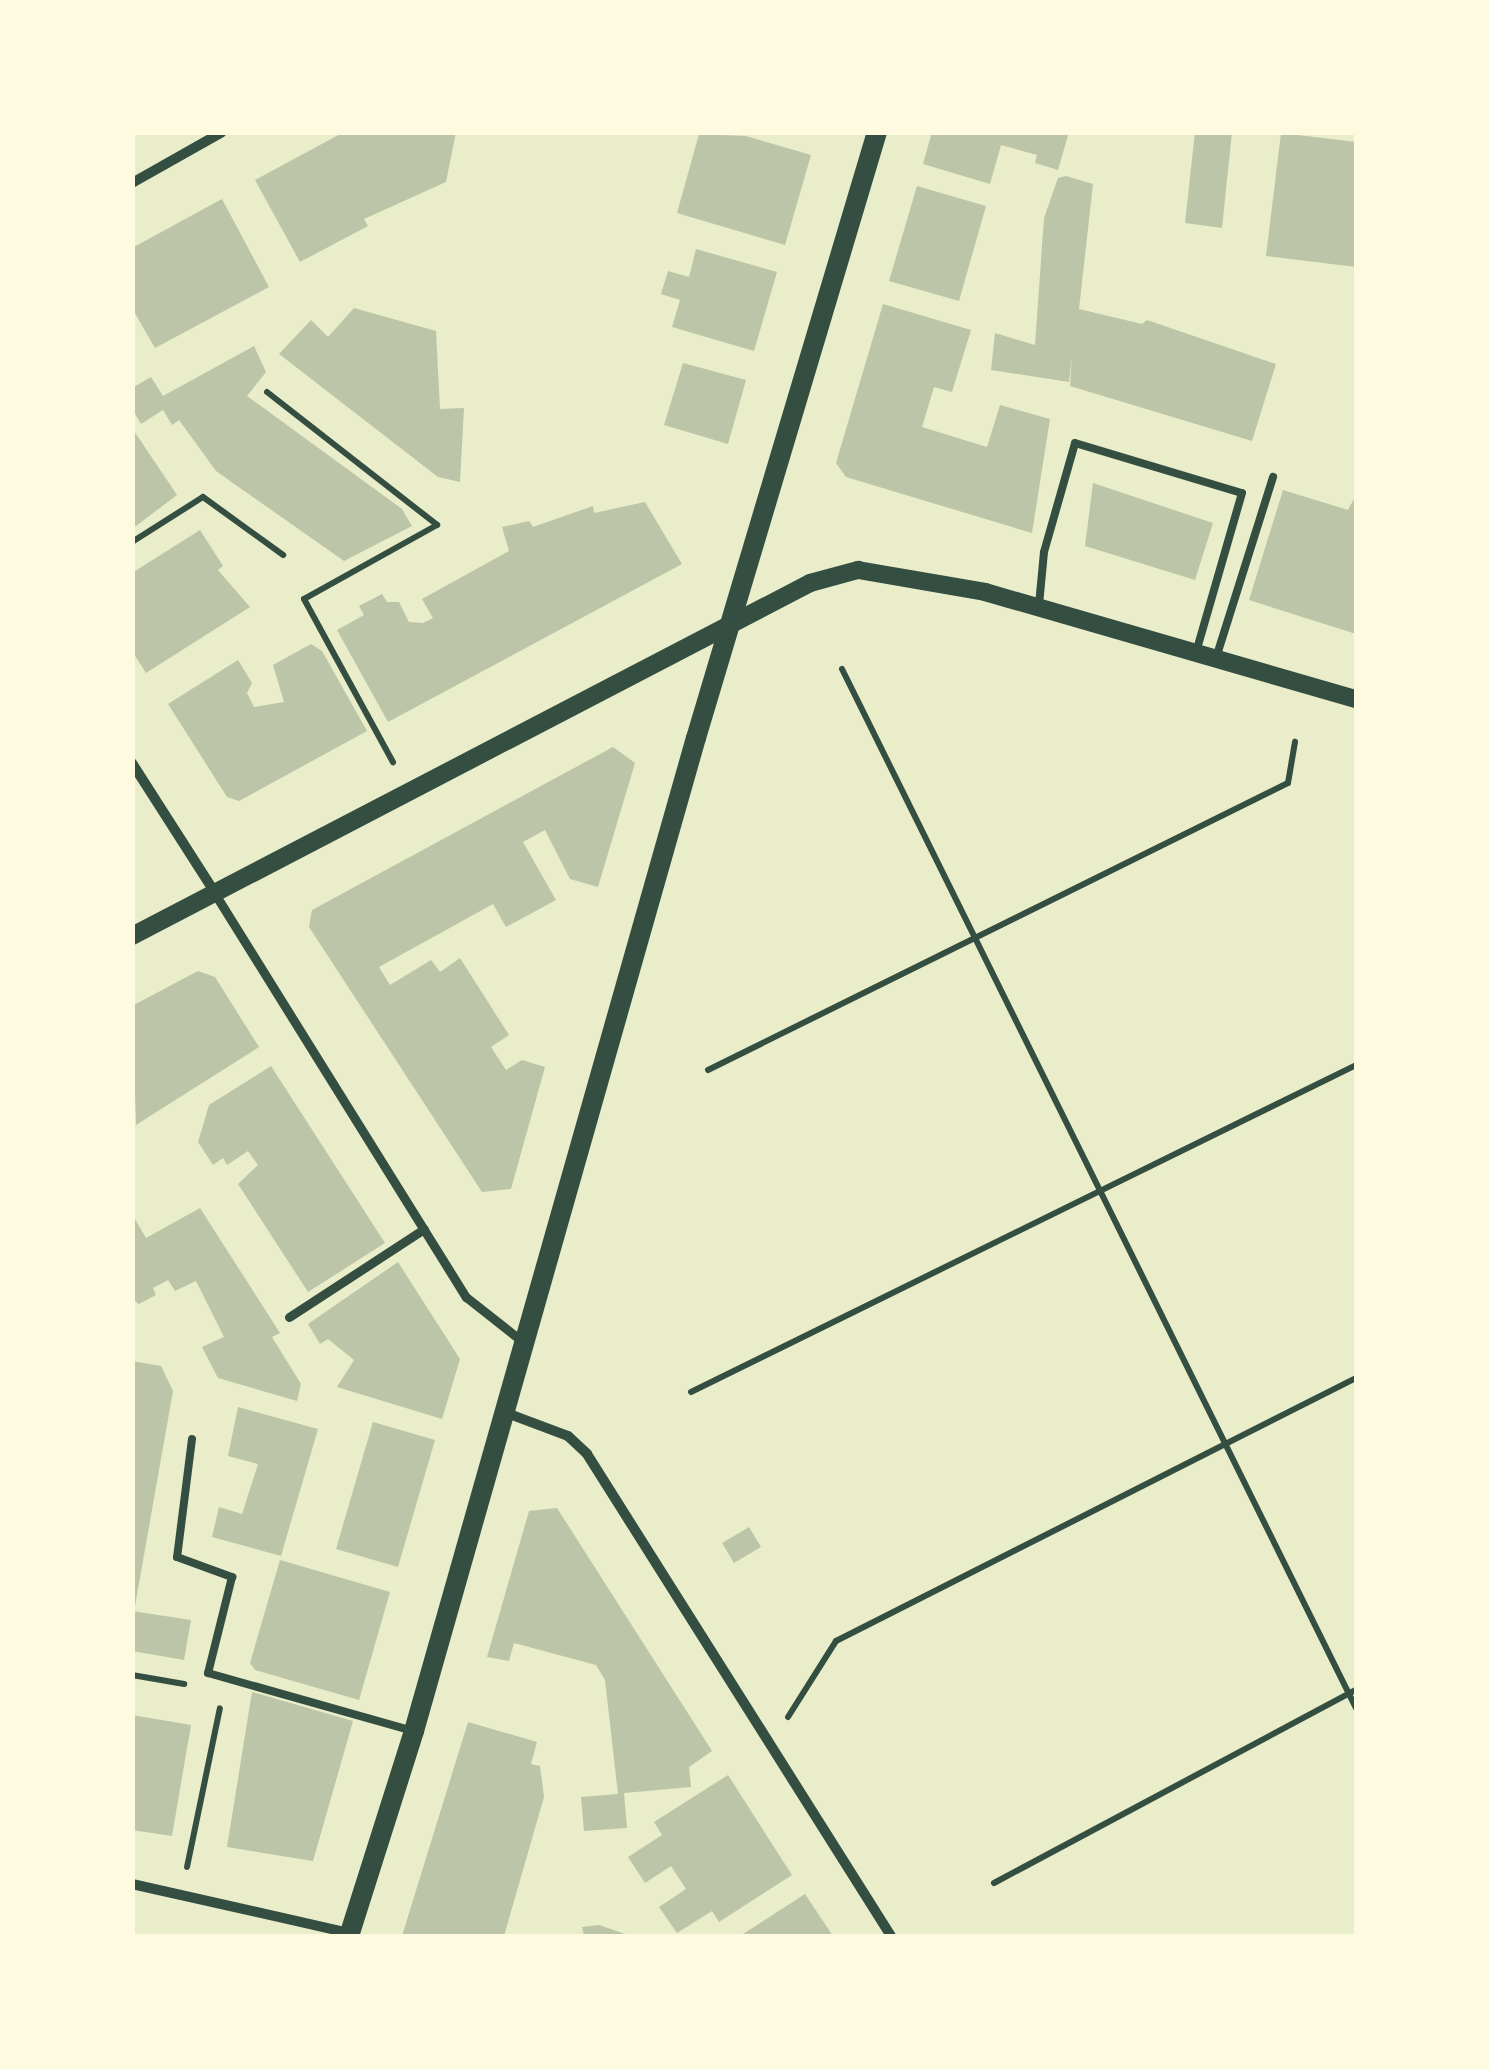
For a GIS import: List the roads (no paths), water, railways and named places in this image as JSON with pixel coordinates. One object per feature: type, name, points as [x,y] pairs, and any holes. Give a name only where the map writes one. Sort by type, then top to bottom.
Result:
[{"type":"main road","points":[[349,1935],[414,1731],[522,1342],[730,625],[878,132]]},
{"type":"street","points":[[132,184],[222,132]]},
{"type":"street","points":[[132,936],[810,584],[858,570],[909,574],[1356,699]]},
{"type":"street","points":[[132,763],[466,1297],[522,1342]]},
{"type":"street","points":[[289,1316],[424,1228]]},
{"type":"street","points":[[502,1412],[568,1436],[587,1454],[890,1936]]},
{"type":"street","points":[[132,1884],[181,1892],[349,1935]]},
{"type":"lane","points":[[1038,608],[1044,552],[1075,444],[1242,493],[1196,652]]},
{"type":"lane","points":[[1216,658],[1273,478]]},
{"type":"lane","points":[[192,1439],[177,1557],[232,1577],[208,1672],[414,1731]]}]
